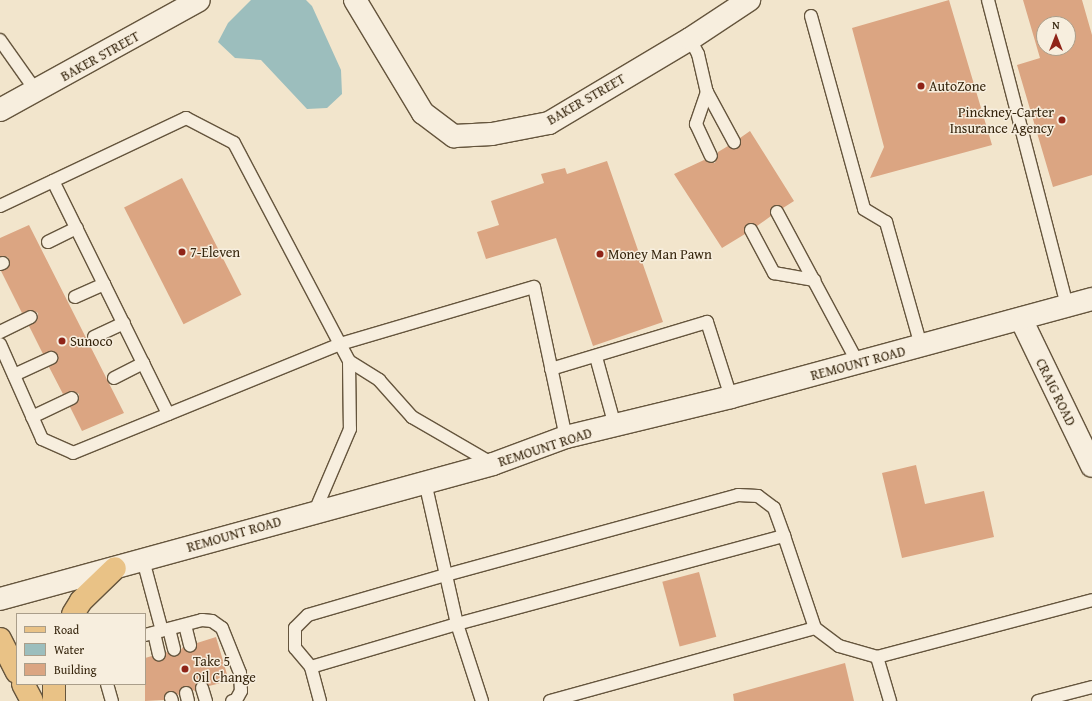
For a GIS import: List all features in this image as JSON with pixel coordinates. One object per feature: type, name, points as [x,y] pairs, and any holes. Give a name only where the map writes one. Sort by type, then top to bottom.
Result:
[{"type":"main road","name":"BAKER STREET","points":[[0,110],[199,0]]},
{"type":"main road","name":"BAKER STREET","points":[[355,0],[423,113],[454,136],[492,134],[549,123],[690,39],[749,0]]},
{"type":"main road","name":"REMOUNT ROAD","points":[[0,599],[315,511],[493,464],[566,437],[731,397],[1092,299]]},
{"type":"main road","name":"CRAIG ROAD","points":[[1021,319],[1092,466]]},
{"type":"main road","points":[[74,613],[81,601],[115,568]]},
{"type":"main road","points":[[0,639],[16,670]]},
{"type":"main road","points":[[24,685],[32,701]]},
{"type":"main road","points":[[54,685],[54,701]]},
{"type":"lane","points":[[988,0],[1067,306]]},
{"type":"lane","points":[[811,16],[864,209],[886,222],[921,346]]},
{"type":"lane","points":[[690,39],[698,54],[707,92],[734,142]]},
{"type":"lane","points":[[0,40],[36,91]]},
{"type":"lane","points":[[707,92],[696,124],[711,156]]},
{"type":"lane","points":[[0,206],[186,118],[234,143],[349,362],[350,428],[315,511]]},
{"type":"lane","points":[[53,181],[168,414]]},
{"type":"lane","points":[[777,212],[858,363]]},
{"type":"lane","points":[[48,242],[77,228]]},
{"type":"lane","points":[[751,230],[774,273],[814,280]]},
{"type":"lane","points":[[75,297],[104,284]]},
{"type":"lane","points":[[0,344],[42,439],[73,453],[340,344],[534,287],[566,437]]},
{"type":"lane","points":[[0,332],[31,317]]},
{"type":"lane","points":[[551,369],[596,357],[707,322],[731,397]]},
{"type":"lane","points":[[94,337],[124,323]]},
{"type":"lane","points":[[596,357],[615,426]]},
{"type":"lane","points":[[14,375],[51,358]]},
{"type":"lane","points":[[349,362],[379,380],[412,417],[493,464]]},
{"type":"lane","points":[[114,378],[143,363]]},
{"type":"lane","points":[[32,417],[72,398]]},
{"type":"lane","points":[[425,482],[457,624],[482,701]]},
{"type":"lane","points":[[320,701],[311,667],[295,648],[295,628],[308,615],[446,575],[738,495],[758,496],[774,508],[815,628],[839,646],[877,657],[1092,600]]},
{"type":"lane","points":[[311,667],[457,624],[784,536]]},
{"type":"lane","points":[[143,560],[158,632],[159,654]]},
{"type":"lane","points":[[158,632],[202,620],[212,621],[222,628],[240,673],[241,691],[236,700],[232,701]]},
{"type":"lane","points":[[185,625],[190,645]]},
{"type":"lane","points":[[550,701],[815,628]]},
{"type":"lane","points":[[158,632],[174,649]]},
{"type":"lane","points":[[877,657],[890,701]]},
{"type":"lane","points":[[107,685],[112,701]]},
{"type":"lane","points":[[1038,701],[1092,686]]},
{"type":"lane","points":[[202,688],[206,701]]},
{"type":"water","points":[[251,0],[306,0],[312,6],[341,70],[342,94],[327,108],[307,109],[261,60],[235,58],[218,42],[228,23]]},
{"type":"building","name":"AutoZone","points":[[949,0],[992,145],[870,178],[884,147],[852,28]]},
{"type":"building","name":"Pinckney-Carter Insurance Agency","points":[[1023,0],[1082,0],[1092,35],[1092,175],[1053,187],[1017,65],[1040,58],[1039,56],[1076,56],[1076,16],[1036,16],[1036,44]]},
{"type":"building","points":[[750,131],[794,201],[783,208],[773,206],[771,216],[757,226],[747,224],[745,234],[722,248],[674,174],[704,160],[715,163],[718,152],[728,146],[738,148],[740,138]]},
{"type":"building","name":"Money Man Pawn","points":[[607,161],[663,322],[593,346],[556,238],[486,259],[477,232],[499,225],[491,201],[544,183],[541,174],[565,168],[567,174]]},
{"type":"building","name":"7-Eleven","points":[[182,178],[241,295],[184,324],[124,208]]},
{"type":"building","name":"Sunoco","points":[[29,225],[124,413],[82,431],[70,407],[78,402],[79,394],[72,391],[63,394],[49,367],[57,362],[58,355],[51,351],[43,354],[29,326],[37,321],[38,313],[31,310],[22,313],[1,271],[10,264],[8,257],[0,256],[0,238]]},
{"type":"building","points":[[916,465],[925,504],[984,491],[994,537],[902,558],[882,473]]},
{"type":"building","points":[[699,572],[716,637],[680,647],[662,582]]},
{"type":"building","name":"Take 5 Oil Change","points":[[216,637],[229,681],[209,686],[200,681],[195,691],[185,686],[179,695],[169,691],[164,700],[145,701],[146,658],[152,656],[161,661],[166,652],[176,656],[183,647],[192,652],[197,643]]},
{"type":"building","points":[[845,663],[854,701],[734,701],[733,694]]},
{"type":"place","name":"AutoZone","points":[[921,86]]},
{"type":"place","name":"Pinckney-Carter Insurance Agency","points":[[1062,120]]},
{"type":"place","name":"7-Eleven","points":[[182,252]]},
{"type":"place","name":"Money Man Pawn","points":[[600,254]]},
{"type":"place","name":"Sunoco","points":[[62,341]]},
{"type":"place","name":"Take 5 Oil Change","points":[[185,669]]}]
